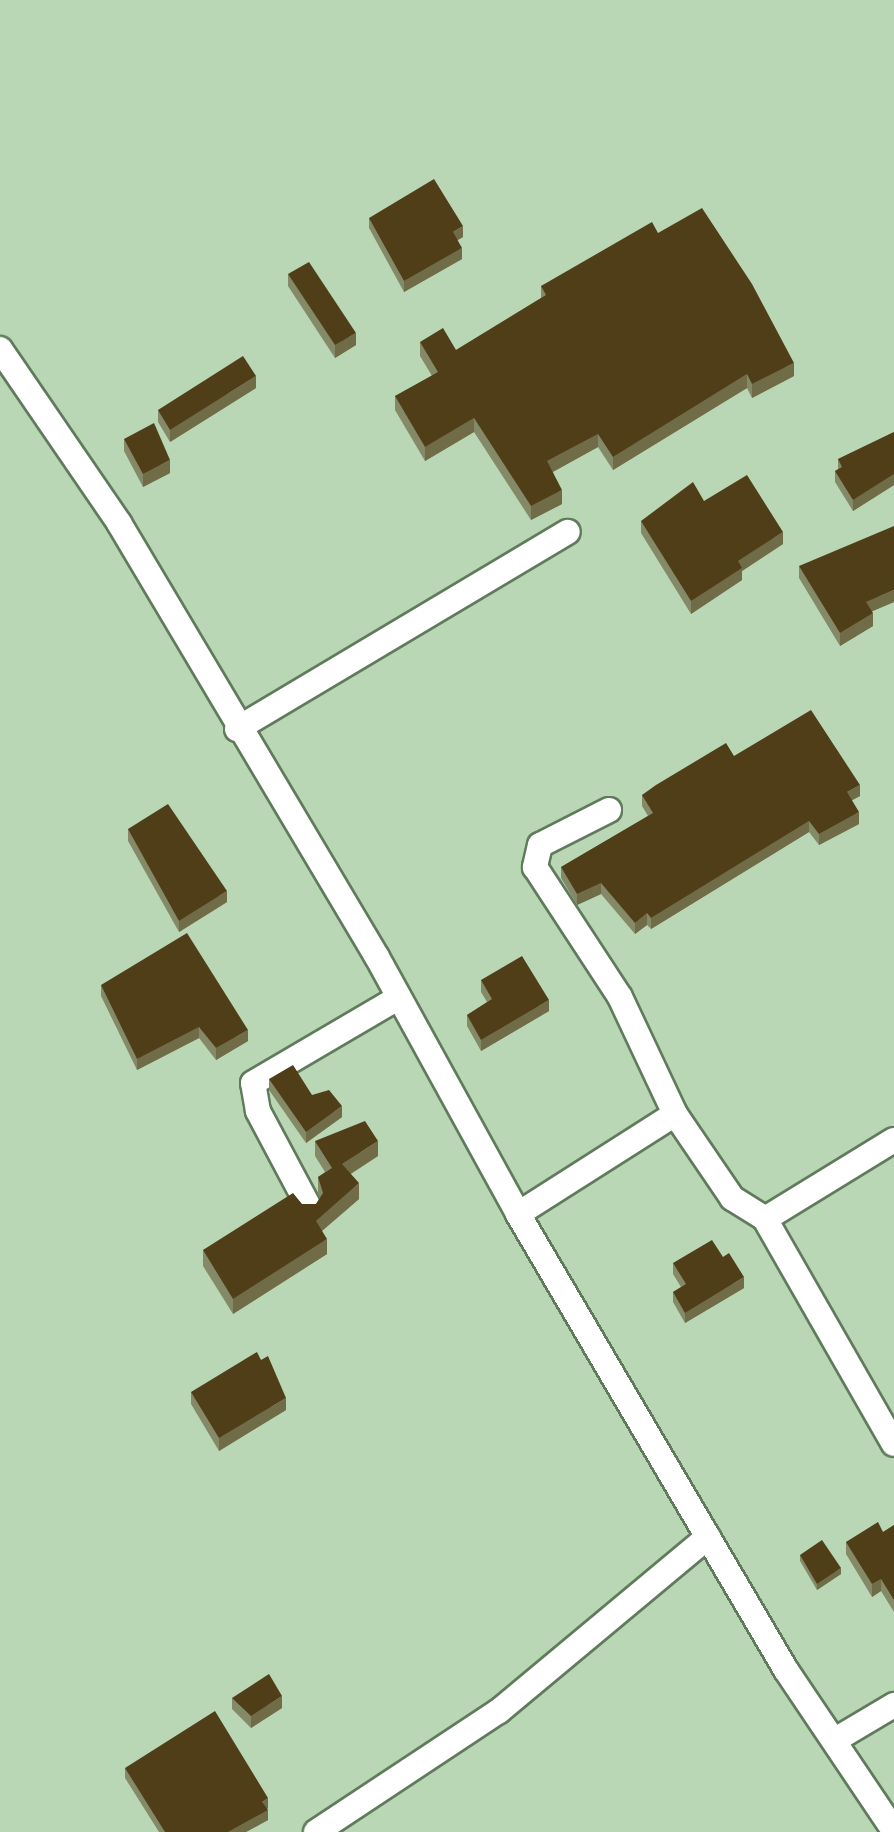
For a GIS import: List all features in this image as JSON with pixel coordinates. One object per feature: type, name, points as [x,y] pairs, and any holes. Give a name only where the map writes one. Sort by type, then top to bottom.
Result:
[{"type":"street","points":[[0,349],[119,523],[237,729],[398,998],[518,1214],[786,1670],[894,1831]]},
{"type":"street","points":[[237,729],[568,531]]},
{"type":"street","points":[[609,810],[540,845],[535,867],[620,997],[675,1114],[732,1198],[765,1219],[894,1444]]},
{"type":"street","points":[[309,1207],[258,1111],[253,1083],[398,998]]},
{"type":"street","points":[[518,1214],[675,1114]]},
{"type":"street","points":[[765,1219],[894,1140]]},
{"type":"street","points":[[316,1832],[499,1711],[708,1537]]},
{"type":"street","points":[[835,1740],[894,1705]]},
{"type":"building","points":[[434,179],[463,226],[453,232],[462,248],[404,281],[369,218]]},
{"type":"building","points":[[702,208],[752,284],[794,363],[752,384],[747,374],[613,457],[598,434],[547,461],[562,490],[531,506],[474,418],[425,447],[395,396],[438,372],[420,342],[443,328],[456,350],[546,295],[541,286],[652,222],[658,233]]},
{"type":"building","points":[[309,262],[356,333],[335,345],[288,274]]},
{"type":"building","points":[[243,356],[256,376],[170,430],[158,410]]},
{"type":"building","points":[[154,423],[170,460],[143,474],[124,439]]},
{"type":"building","points":[[894,432],[894,474],[853,500],[835,471],[842,467],[838,459]]},
{"type":"building","points":[[747,475],[783,532],[738,561],[742,568],[691,601],[641,521],[693,482],[704,501]]},
{"type":"building","points":[[894,526],[894,590],[866,602],[873,613],[840,633],[799,566]]},
{"type":"building","points":[[811,710],[860,785],[847,792],[859,812],[819,834],[809,821],[651,918],[647,913],[635,923],[601,883],[577,894],[561,867],[653,813],[642,795],[726,743],[734,756]]},
{"type":"building","points":[[168,804],[227,891],[179,921],[128,829]]},
{"type":"building","points":[[187,933],[248,1030],[216,1048],[199,1027],[137,1059],[101,985]]},
{"type":"building","points":[[522,956],[549,1000],[481,1040],[467,1015],[492,999],[481,980]]},
{"type":"building","points":[[293,1065],[312,1095],[329,1090],[342,1106],[306,1132],[269,1079]]},
{"type":"building","points":[[365,1121],[378,1141],[342,1164],[359,1183],[316,1221],[327,1239],[233,1299],[203,1250],[293,1193],[302,1204],[316,1204],[323,1193],[318,1177],[332,1168],[315,1141]]},
{"type":"building","points":[[712,1240],[723,1257],[729,1253],[744,1277],[685,1313],[673,1292],[686,1284],[673,1263]]},
{"type":"building","points":[[257,1352],[261,1360],[268,1356],[286,1398],[219,1438],[191,1392]]},
{"type":"building","points":[[878,1522],[883,1532],[894,1525],[894,1600],[881,1579],[872,1584],[846,1542]]},
{"type":"building","points":[[822,1540],[841,1568],[817,1584],[800,1555]]},
{"type":"building","points":[[269,1674],[282,1696],[251,1716],[232,1698]]},
{"type":"building","points":[[215,1711],[268,1798],[262,1802],[268,1810],[228,1832],[165,1832],[125,1768]]}]
